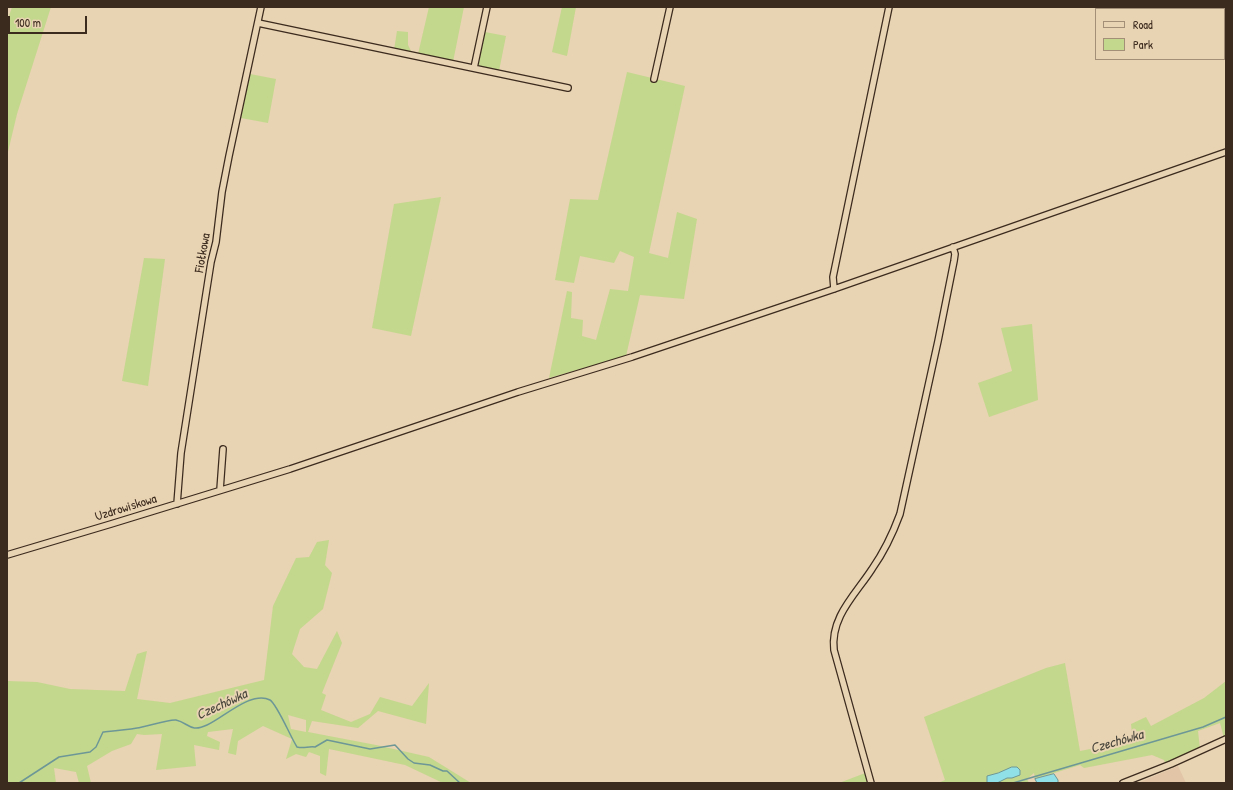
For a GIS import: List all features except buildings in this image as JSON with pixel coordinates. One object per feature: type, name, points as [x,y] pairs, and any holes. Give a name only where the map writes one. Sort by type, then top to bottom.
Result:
[{"type":"street","name":"Fiołkowa","points":[[177,504],[181,453],[208,290],[211,262],[216,242],[222,192],[261,7]]},
{"type":"street","points":[[474,68],[487,7]]},
{"type":"street","points":[[654,78],[670,7]]},
{"type":"street","points":[[834,289],[833,277],[889,7]]},
{"type":"street","points":[[258,22],[568,88]]},
{"type":"street","name":"Uzdrowiskowa","points":[[7,555],[177,504],[372,442],[518,392],[632,357],[834,289],[1226,152]]},
{"type":"street","points":[[871,783],[834,650],[833,634],[850,599],[872,570],[882,553],[895,528],[900,514],[954,261],[955,254],[953,247]]},
{"type":"street","points":[[220,490],[223,449]]},
{"type":"street","points":[[1124,783],[1132,782],[1226,739]]},
{"type":"shaded area","points":[[1178,766],[1186,783],[1138,783],[1173,768]]},
{"type":"green space","points":[[12,7],[51,7],[17,114],[7,156],[7,22]]},
{"type":"green space","points":[[429,7],[464,7],[453,62],[418,54]]},
{"type":"green space","points":[[562,7],[576,7],[567,56],[552,52]]},
{"type":"green space","points":[[397,31],[408,32],[408,45],[412,53],[394,50]]},
{"type":"green space","points":[[485,32],[506,36],[499,71],[478,67]]},
{"type":"green space","points":[[627,72],[685,86],[649,253],[668,258],[677,212],[697,219],[684,299],[640,295],[626,356],[549,378],[567,291],[572,292],[571,318],[583,320],[582,336],[596,340],[610,289],[628,291],[634,257],[620,251],[614,263],[580,256],[574,283],[555,280],[570,199],[598,200]]},
{"type":"green space","points":[[250,74],[276,79],[268,123],[241,118]]},
{"type":"green space","points":[[441,197],[411,336],[372,328],[394,204]]},
{"type":"green space","points":[[144,258],[165,259],[148,386],[122,381]]},
{"type":"green space","points":[[1032,324],[1038,400],[989,417],[978,383],[1012,371],[1001,328]]},
{"type":"green space","points":[[329,540],[325,565],[332,573],[323,609],[300,629],[292,654],[304,667],[317,669],[337,631],[342,643],[322,693],[326,695],[321,710],[351,722],[370,714],[380,697],[412,706],[429,683],[426,724],[378,711],[358,728],[312,721],[308,732],[429,757],[471,783],[443,783],[405,765],[329,749],[326,776],[320,773],[320,756],[309,752],[306,757],[296,754],[286,759],[292,739],[263,726],[238,741],[236,755],[228,753],[233,729],[208,732],[207,736],[220,742],[219,750],[194,745],[196,766],[156,770],[162,734],[137,734],[131,744],[112,751],[87,766],[91,783],[79,783],[76,772],[54,768],[56,783],[7,783],[7,681],[37,682],[70,689],[125,691],[137,654],[147,651],[137,699],[170,703],[264,680],[273,606],[296,558],[309,557],[317,542]],"holes":[[[288,715],[306,720],[306,732],[291,729]]]},
{"type":"green space","points":[[1065,663],[1080,751],[1111,745],[1132,734],[1131,724],[1146,717],[1151,726],[1204,698],[1226,681],[1226,737],[1224,738],[1220,723],[1198,731],[1200,749],[1166,765],[1164,760],[1152,755],[1084,768],[1080,765],[1035,779],[1034,773],[1027,779],[1029,783],[938,783],[945,780],[924,717],[1046,668]]},
{"type":"green space","points":[[868,772],[871,783],[839,783]]},
{"type":"water","points":[[1012,767],[1017,767],[1020,770],[1020,775],[1007,778],[997,783],[987,783],[987,776]]},
{"type":"water","points":[[1054,774],[1058,780],[1058,783],[1037,783],[1035,779]]},
{"type":"waterway","name":"Czechówka","points":[[19,783],[59,757],[90,752],[96,747],[103,732],[137,728],[173,720],[180,721],[190,727],[197,728],[214,722],[246,702],[263,698],[270,700],[273,703],[297,747],[315,747],[327,740],[370,749],[395,745],[408,759],[414,763],[430,765],[443,771],[447,771],[460,783]]},
{"type":"waterway","name":"Czechówka","points":[[1013,783],[1203,727],[1226,717]]}]
